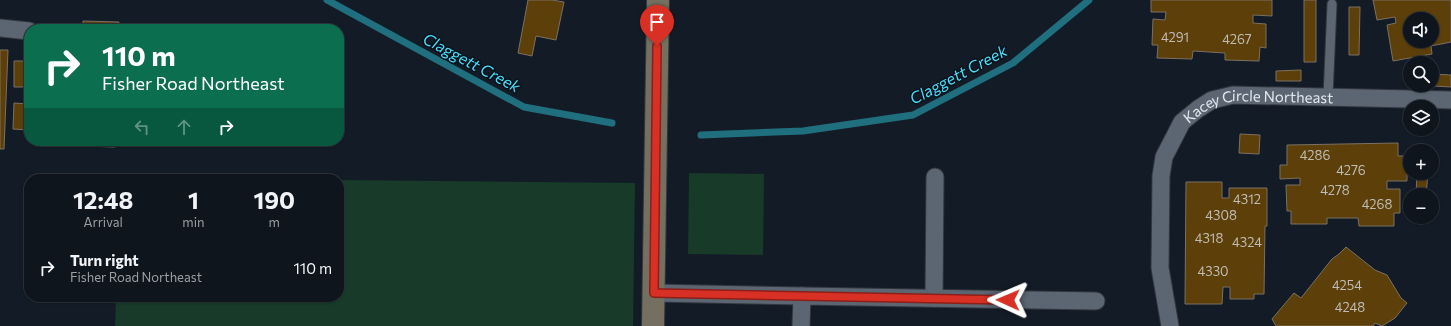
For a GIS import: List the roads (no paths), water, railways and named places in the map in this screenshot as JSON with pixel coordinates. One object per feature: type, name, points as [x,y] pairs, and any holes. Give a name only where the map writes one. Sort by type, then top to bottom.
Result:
[{"type":"street","points":[[653,326],[658,0]]},
{"type":"street","points":[[0,28],[24,30]]},
{"type":"street","name":"Kacey Circle Northeast","points":[[1170,326],[1160,268],[1161,176],[1164,157],[1182,122],[1198,108],[1212,100],[1234,95],[1451,100]]},
{"type":"street","points":[[934,177],[934,298]]},
{"type":"street","points":[[654,293],[1096,301]]},
{"type":"street","points":[[801,326],[802,296]]},
{"type":"lane","points":[[1328,97],[1332,4]]},
{"type":"waterway","name":"Claggett Creek","points":[[327,0],[524,107],[612,123]]},
{"type":"waterway","name":"Claggett Creek","points":[[701,135],[803,131],[913,115],[1013,63],[1089,0]]}]
